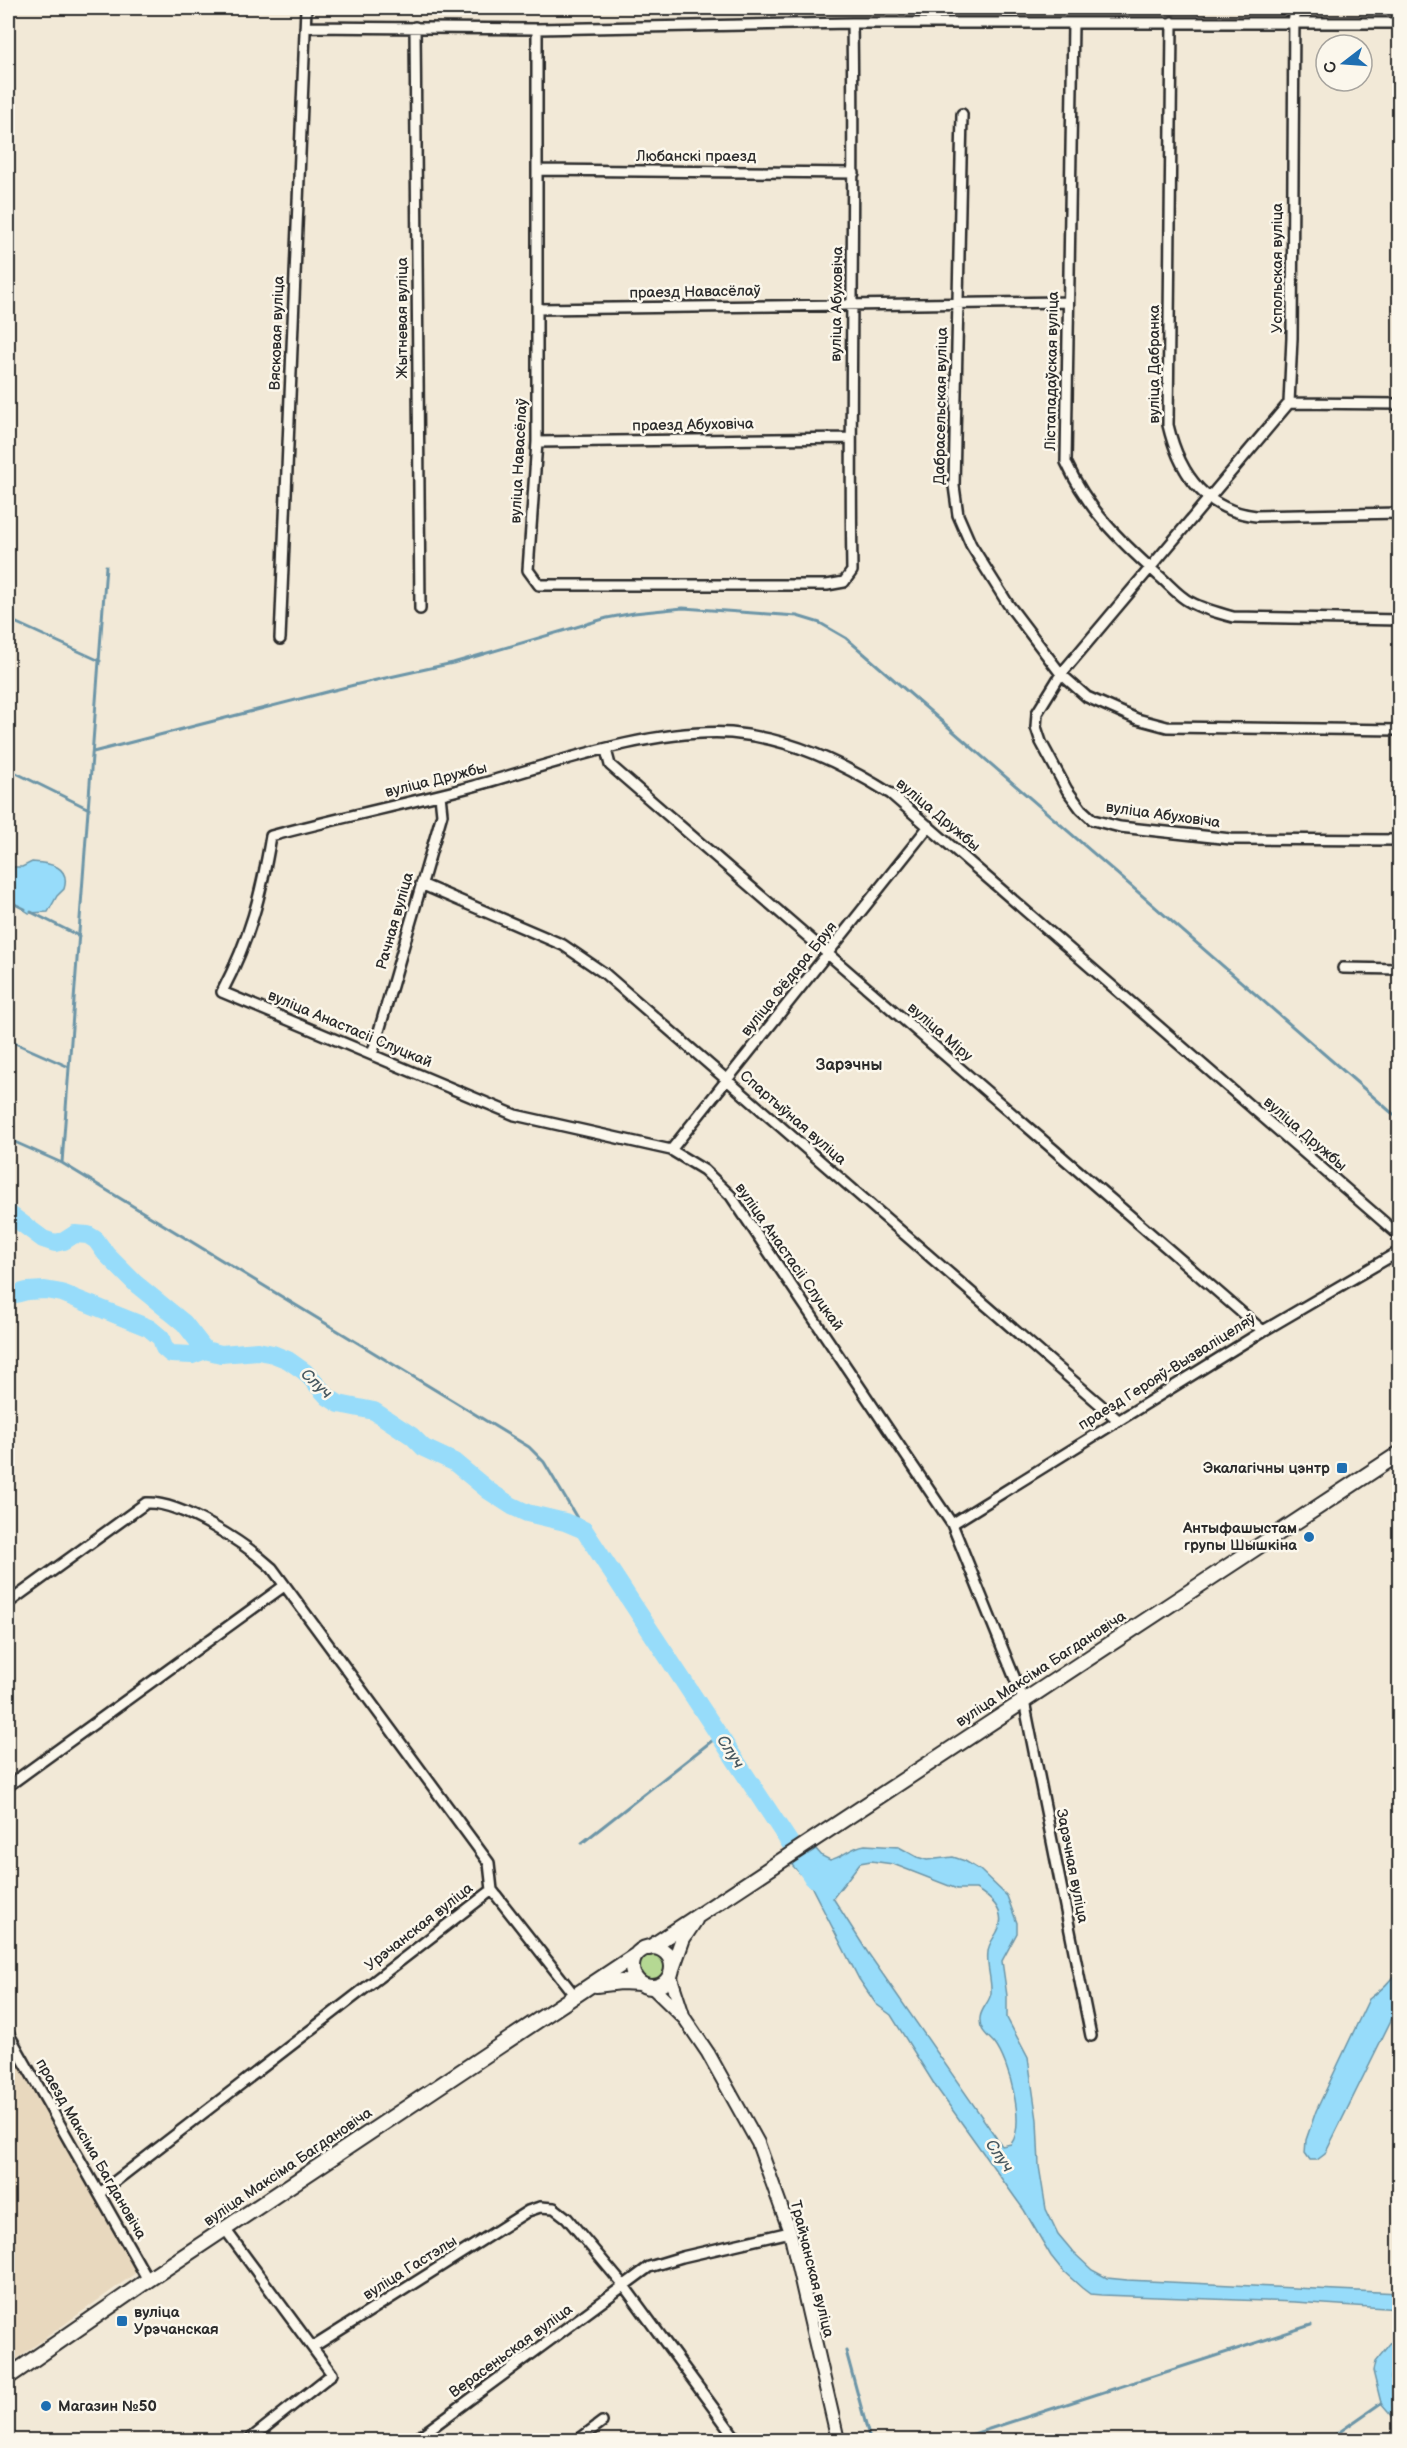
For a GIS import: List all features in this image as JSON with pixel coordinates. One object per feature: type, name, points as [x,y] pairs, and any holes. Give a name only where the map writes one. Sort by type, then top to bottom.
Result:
[{"type":"main road","name":"вуліца Максіма Багдановіча","points":[[649,1948],[700,1912],[1400,1453]]},
{"type":"main road","name":"вуліца Максіма Багдановіча","points":[[671,1972],[683,1938],[700,1912]]},
{"type":"main road","points":[[649,1948],[658,1948],[671,1960],[671,1972],[665,1983],[646,1985],[632,1970],[636,1955],[649,1948]]},
{"type":"main road","name":"вуліца Максіма Багдановіча","points":[[8,2377],[148,2280],[636,1955]]},
{"type":"main road","name":"вуліца Максіма Багдановіча","points":[[588,1988],[604,1983],[646,1985]]},
{"type":"street","name":"Вясковая вуліца","points":[[280,639],[306,8]]},
{"type":"street","name":"Успольская вуліца","points":[[1289,403],[1292,338],[1294,8]]},
{"type":"street","name":"вуліца Дабранка","points":[[1172,22],[1168,425],[1179,459],[1208,499],[1228,510],[1256,516],[1400,513]]},
{"type":"street","points":[[305,27],[537,29],[852,23],[1400,23]]},
{"type":"street","name":"вуліца Абуховіча","points":[[844,582],[852,571],[850,438],[854,173],[852,23]]},
{"type":"street","name":"Лістападаўская вуліца","points":[[1073,23],[1066,462],[1078,489],[1104,524],[1187,600],[1233,617],[1400,620]]},
{"type":"street","name":"Жытневая вуліца","points":[[415,27],[420,609]]},
{"type":"street","name":"вуліца Навасёлаў","points":[[537,29],[537,442],[528,570],[539,585],[827,585],[844,582]]},
{"type":"street","name":"Дабрасельская вуліца","points":[[962,114],[954,486],[958,516],[971,545],[1008,604],[1061,674],[1087,697],[1137,719],[1167,727],[1400,730]]},
{"type":"street","name":"Любанскі праезд","points":[[537,170],[854,173]]},
{"type":"street","name":"праезд Навасёлаў","points":[[537,309],[1068,302]]},
{"type":"street","points":[[1289,403],[1400,404]]},
{"type":"street","name":"вуліца Абуховіча","points":[[1289,403],[1061,674],[1037,713],[1036,727],[1067,790],[1081,809],[1093,820],[1120,827],[1231,839],[1400,840]]},
{"type":"street","name":"праезд Абуховіча","points":[[537,442],[850,438]]},
{"type":"street","name":"вуліца Дружбы","points":[[222,992],[236,965],[255,916],[271,836],[440,795],[646,740],[689,733],[731,733],[772,740],[810,751],[855,772],[891,794],[1400,1236]]},
{"type":"street","name":"вуліца Міру","points":[[606,750],[610,765],[1263,1331]]},
{"type":"street","name":"Рачная вуліца","points":[[372,1055],[442,814],[440,795]]},
{"type":"street","name":"вуліца Фёдара Бруя","points":[[671,1150],[930,826]]},
{"type":"street","name":"Спартыўная вуліца","points":[[421,884],[563,945],[604,973],[1118,1420]]},
{"type":"street","points":[[1342,968],[1400,969]]},
{"type":"street","name":"вуліца Анастасіі Слуцкай","points":[[222,992],[515,1115],[671,1150],[704,1170],[731,1196],[952,1524],[1024,1701]]},
{"type":"street","name":"праезд Герояў-Вызваліцеляў","points":[[952,1524],[1263,1331],[1400,1251]]},
{"type":"street","name":"Урэчанская вуліца","points":[[8,1604],[146,1503],[168,1504],[189,1514],[254,1551],[272,1568],[489,1863],[492,1890],[100,2193]]},
{"type":"street","points":[[8,1786],[284,1586]]},
{"type":"street","name":"Зарэчная вуліца","points":[[1024,1701],[1091,2036]]},
{"type":"street","points":[[492,1890],[576,1996]]},
{"type":"street","name":"Трайчанская вуліца","points":[[671,1972],[685,2019],[731,2091],[758,2143],[790,2232],[838,2440]]},
{"type":"street","name":"Трайчанская вуліца","points":[[646,1985],[685,2019]]},
{"type":"street","name":"праезд Максіма Багдановіча","points":[[8,2033],[148,2280]]},
{"type":"street","name":"вуліца Гастэлы","points":[[313,2347],[528,2211],[540,2207],[554,2208],[567,2218],[624,2286]]},
{"type":"street","points":[[225,2229],[332,2374],[249,2440]]},
{"type":"street","name":"Верасеньская вуліца","points":[[415,2440],[636,2275],[662,2263],[790,2232]]},
{"type":"street","points":[[624,2286],[732,2438]]},
{"type":"street","points":[[578,2440],[602,2422]]},
{"type":"shaded area","points":[[8,2042],[137,2272],[8,2365]]},
{"type":"green space","points":[[652,1954],[662,1958],[666,1968],[662,1978],[652,1982],[642,1978],[638,1968],[642,1958]]},
{"type":"water","points":[[32,862],[57,867],[64,875],[64,889],[48,912],[29,913],[14,903],[9,871],[11,867],[22,867]]},
{"type":"water","points":[[860,1846],[899,1847],[927,1860],[953,1857],[965,1861],[980,1870],[1007,1896],[1017,1923],[1017,1933],[1002,1961],[1007,1996],[1007,2018],[1028,2058],[1037,2120],[1039,2166],[1046,2209],[1058,2234],[1092,2270],[1107,2278],[1127,2280],[1399,2293],[1399,2309],[1295,2302],[1102,2295],[1090,2294],[1082,2288],[1063,2271],[1051,2256],[1024,2210],[936,2087],[891,2015],[876,2004],[859,1979],[810,1884],[792,1865],[816,1849],[830,1860]],"holes":[[[871,1861],[893,1864],[957,1889],[976,1889],[987,1897],[999,1912],[1000,1925],[988,1949],[991,1993],[981,2014],[980,2023],[984,2033],[995,2044],[1006,2065],[1014,2094],[1017,2123],[1011,2144],[1002,2146],[868,1953],[833,1898],[860,1863]]]},
{"type":"water","points":[[1399,1966],[1399,2004],[1325,2154],[1317,2160],[1310,2160],[1305,2153],[1306,2140],[1316,2111],[1369,1999],[1390,1980]]},
{"type":"water","points":[[1399,2319],[1399,2358],[1393,2368],[1391,2378],[1399,2397],[1399,2424],[1381,2403],[1373,2371],[1375,2362],[1392,2341]]},
{"type":"waterway","points":[[62,1163],[106,566]]},
{"type":"waterway","points":[[93,752],[354,685],[453,663],[607,618],[683,608],[797,616],[820,623],[846,638],[1400,1120]]},
{"type":"waterway","points":[[8,619],[100,661]]},
{"type":"waterway","points":[[8,769],[89,809]]},
{"type":"waterway","points":[[8,901],[25,909]]},
{"type":"waterway","points":[[31,912],[79,936]]},
{"type":"waterway","points":[[8,1040],[69,1067]]},
{"type":"waterway","points":[[8,1139],[62,1163],[529,1447],[544,1462],[584,1530]]},
{"type":"waterway","name":"Случ","points":[[8,1213],[43,1239],[55,1243],[64,1241],[75,1234],[88,1235],[96,1240],[106,1254],[136,1284],[184,1323],[205,1350],[221,1354],[258,1351],[288,1360],[305,1372],[328,1397],[339,1404],[374,1411],[412,1436],[424,1448],[454,1462],[489,1491],[512,1506],[527,1513],[565,1522],[584,1530],[813,1878]]},
{"type":"waterway","points":[[8,1296],[27,1291],[45,1290],[62,1293],[149,1328],[161,1338],[164,1348],[171,1354],[192,1355],[205,1350]]},
{"type":"waterway","points":[[582,1843],[718,1736]]},
{"type":"waterway","points":[[955,2440],[1311,2325]]},
{"type":"waterway","points":[[846,2351],[870,2440]]},
{"type":"waterway","points":[[1328,2440],[1381,2403]]},
{"type":"place","name":"Экалагічны цэнтр","points":[[1342,1468]]},
{"type":"place","name":"Антыфашыстам групы Шышкіна","points":[[1309,1537]]},
{"type":"place","name":"вуліца Урэчанская","points":[[122,2321]]},
{"type":"place","name":"Магазин №50","points":[[46,2406]]},
{"type":"district","name":"Зарэчны","points":[[849,1065]]}]
